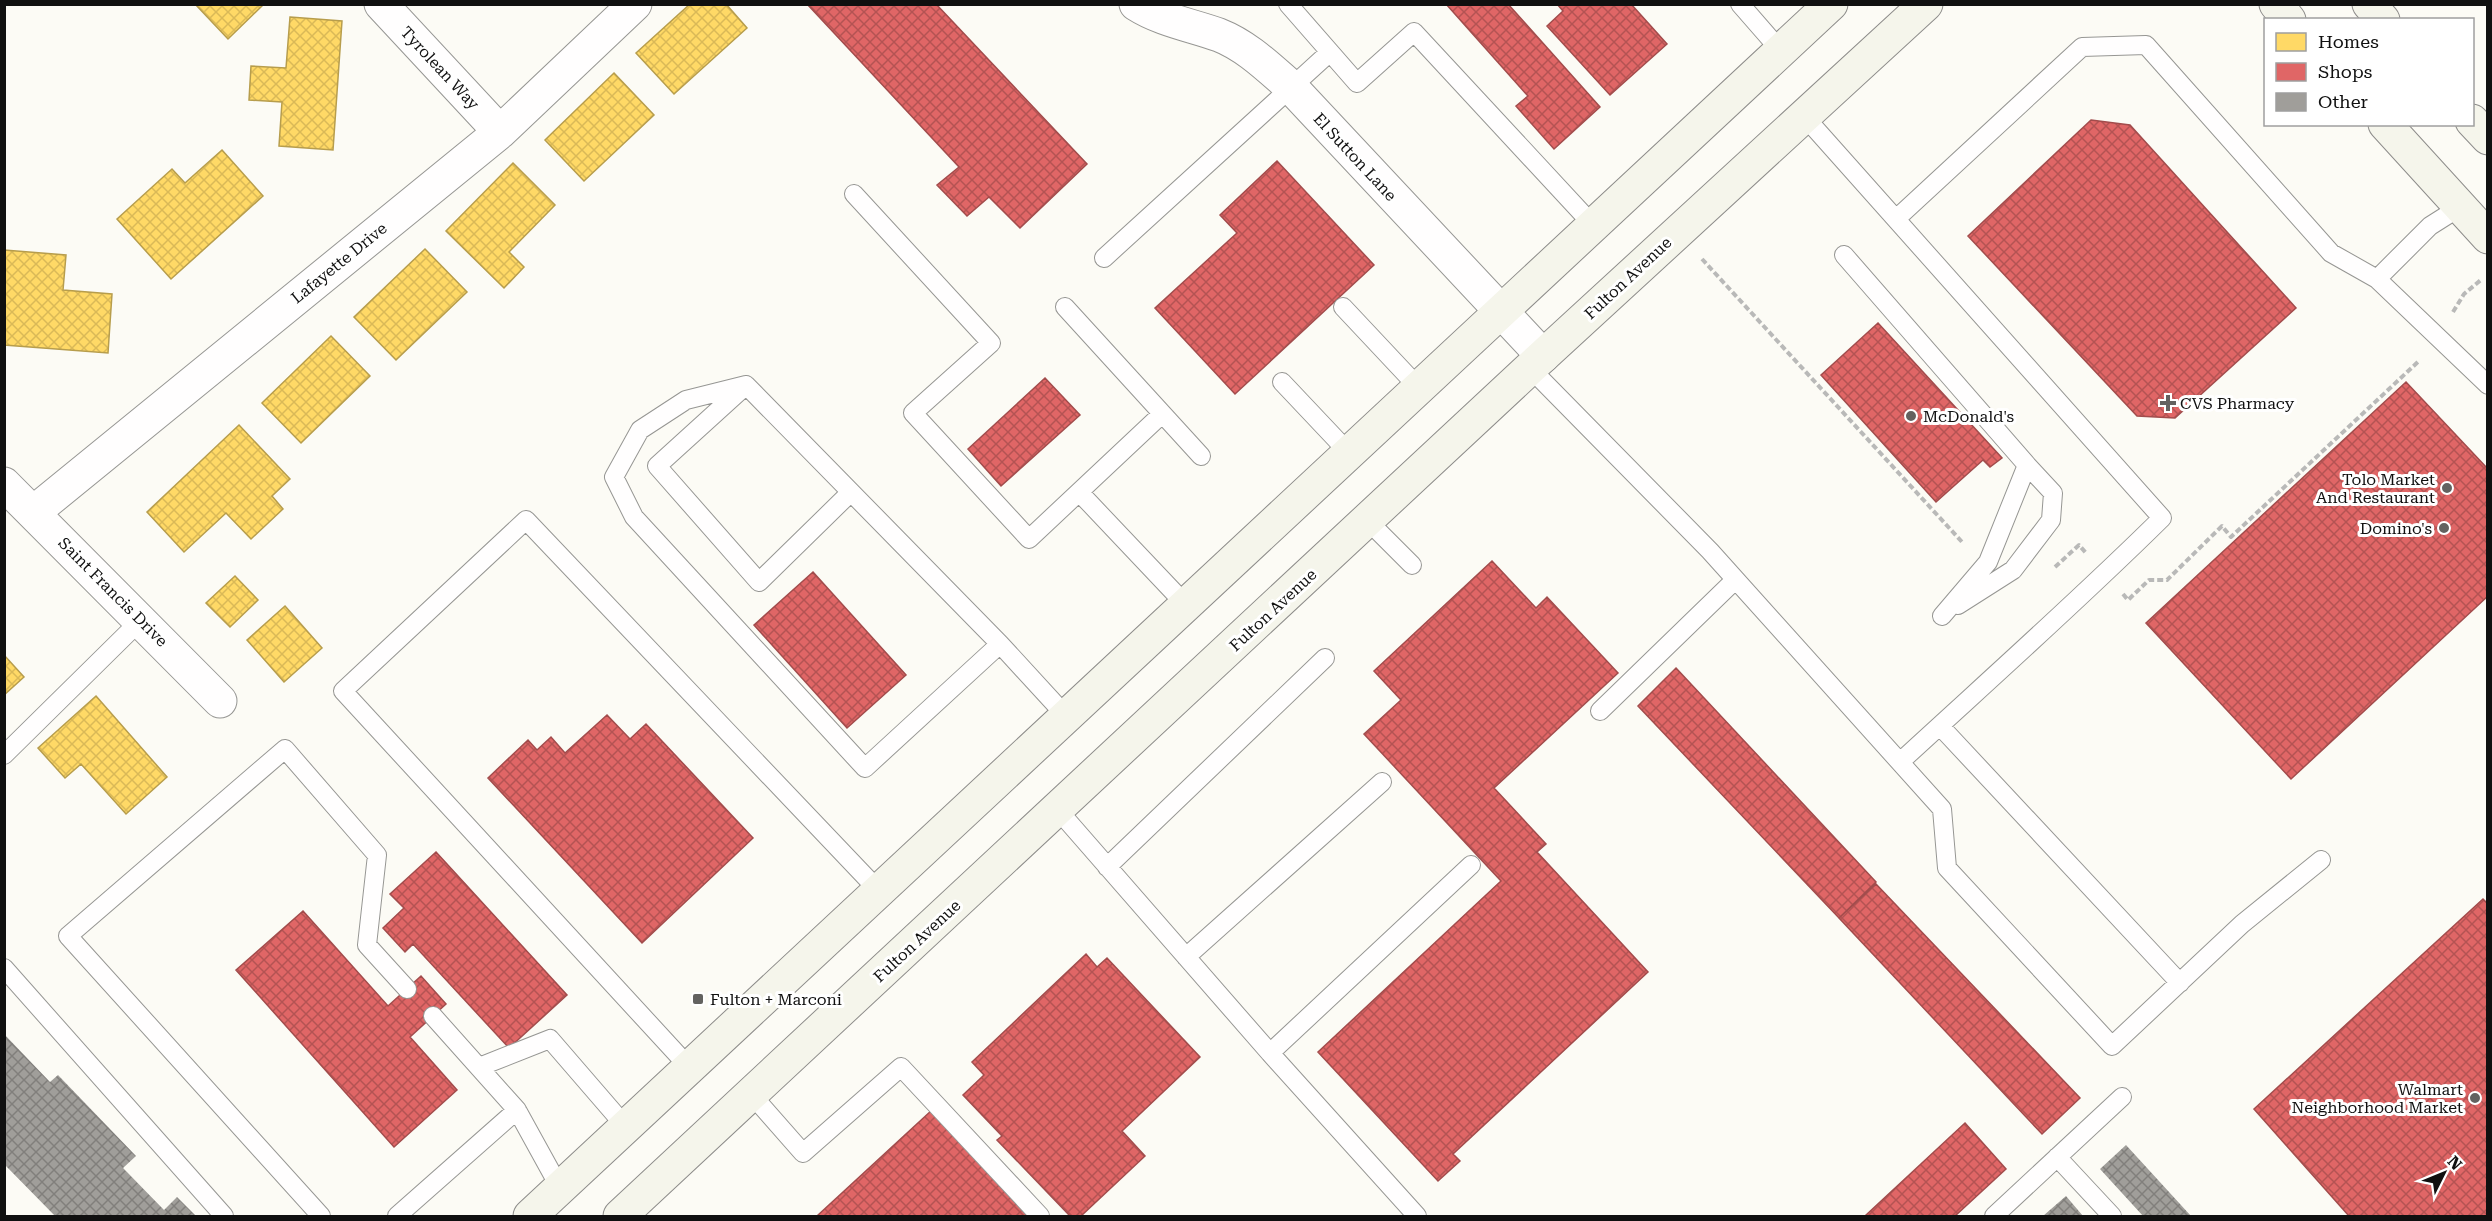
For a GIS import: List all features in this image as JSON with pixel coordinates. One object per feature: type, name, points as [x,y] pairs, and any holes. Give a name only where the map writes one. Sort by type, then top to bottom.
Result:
[{"type":"main road","points":[[530,1216],[1831,4]]},
{"type":"main road","name":"Fulton Avenue","points":[[620,1216],[1536,362],[1926,4]]},
{"type":"main road","points":[[2276,4],[2287,18]]},
{"type":"main road","points":[[2369,4],[2381,18]]},
{"type":"main road","points":[[2474,123],[2487,138]]},
{"type":"main road","points":[[2387,126],[2474,210],[2487,237]]},
{"type":"street","name":"Tyrolean Way","points":[[381,4],[500,132]]},
{"type":"street","name":"Lafayette Drive","points":[[34,512],[500,132],[635,4]]},
{"type":"street","name":"El Sutton Lane","points":[[1136,4],[1148,12],[1220,36],[1243,48],[1291,87],[1501,312],[1536,362]]},
{"type":"street","name":"Saint Francis Drive","points":[[4,484],[220,701]]},
{"type":"lane","points":[[1288,4],[1357,83],[1414,32],[1593,225]]},
{"type":"lane","points":[[1740,4],[1781,51]]},
{"type":"lane","points":[[1896,219],[2082,47],[2146,45],[2331,253],[2377,279],[2487,385]]},
{"type":"lane","points":[[1104,258],[1330,52]]},
{"type":"lane","points":[[1804,116],[2162,518],[2076,603],[1900,762]]},
{"type":"lane","points":[[854,194],[991,343],[913,413],[1029,539],[1162,414]]},
{"type":"lane","points":[[2377,279],[2430,226],[2474,210]]},
{"type":"lane","points":[[1844,255],[2053,493],[2051,520],[2013,570],[1942,616],[1988,562],[2027,465]]},
{"type":"lane","points":[[1065,307],[1201,456]]},
{"type":"lane","points":[[1343,307],[1420,389]]},
{"type":"lane","points":[[1536,362],[1942,809],[1947,868],[2112,1046],[2242,924],[2321,860]]},
{"type":"lane","points":[[1282,382],[1350,454]]},
{"type":"lane","points":[[746,386],[657,466],[759,582],[850,492]]},
{"type":"lane","points":[[746,386],[1000,644],[1067,717]]},
{"type":"lane","points":[[746,386],[686,400],[640,430],[614,477],[634,517],[865,768],[1000,644]]},
{"type":"lane","points":[[1079,492],[1187,606]]},
{"type":"lane","points":[[689,1067],[343,691],[525,520],[879,891]]},
{"type":"lane","points":[[1368,521],[1412,565]]},
{"type":"lane","points":[[1600,711],[1735,580]]},
{"type":"lane","points":[[4,754],[141,620]]},
{"type":"lane","points":[[1107,867],[1325,658]]},
{"type":"lane","points":[[1940,726],[2180,983]]},
{"type":"lane","points":[[321,1216],[68,936],[285,749],[377,855],[368,945],[407,989]]},
{"type":"lane","points":[[1186,957],[1382,782]]},
{"type":"lane","points":[[1058,810],[1270,1053],[1417,1216]]},
{"type":"lane","points":[[1270,1053],[1471,865]]},
{"type":"lane","points":[[4,968],[224,1216]]},
{"type":"lane","points":[[433,1016],[517,1110],[560,1188]]},
{"type":"lane","points":[[479,1067],[550,1039],[626,1127]]},
{"type":"lane","points":[[752,1095],[803,1153],[901,1067],[1040,1216]]},
{"type":"lane","points":[[1994,1216],[2122,1097]]},
{"type":"lane","points":[[397,1216],[517,1110]]},
{"type":"lane","points":[[2057,1157],[2112,1216]]},
{"type":"building: Homes","points":[[195,4],[264,4],[228,39]]},
{"type":"building: Homes","points":[[690,4],[726,4],[747,28],[674,94],[636,53]]},
{"type":"building: Homes","points":[[290,17],[342,21],[333,150],[279,146],[282,102],[249,100],[251,66],[286,68]]},
{"type":"building: Homes","points":[[614,73],[654,115],[584,181],[545,140]]},
{"type":"building: Homes","points":[[222,150],[263,196],[171,279],[117,219],[172,169],[185,183]]},
{"type":"building: Homes","points":[[513,163],[555,205],[509,252],[524,267],[504,288],[446,231]]},
{"type":"building: Homes","points":[[425,249],[467,292],[396,360],[354,317]]},
{"type":"building: Homes","points":[[4,250],[66,255],[63,290],[112,294],[108,353],[4,345]]},
{"type":"building: Homes","points":[[331,336],[370,376],[301,443],[262,403]]},
{"type":"building: Homes","points":[[239,425],[290,479],[272,496],[283,509],[251,539],[226,513],[184,552],[147,512]]},
{"type":"building: Homes","points":[[235,576],[258,600],[230,627],[206,603]]},
{"type":"building: Homes","points":[[285,606],[322,648],[284,682],[247,640]]},
{"type":"building: Homes","points":[[4,655],[24,677],[4,695]]},
{"type":"building: Homes","points":[[96,696],[167,777],[126,814],[81,764],[65,778],[38,748]]},
{"type":"building: Shops","points":[[807,4],[936,4],[1087,164],[1020,228],[989,197],[967,216],[937,185],[959,167]]},
{"type":"building: Shops","points":[[1446,4],[1508,4],[1600,107],[1554,149],[1516,106],[1528,96]]},
{"type":"building: Shops","points":[[1557,4],[1631,4],[1667,44],[1610,95],[1547,26],[1563,11]]},
{"type":"building: Shops","name":"CVS Pharmacy","points":[[2091,120],[2130,125],[2296,308],[2175,418],[2137,416],[1968,236]]},
{"type":"building: Shops","points":[[1277,161],[1374,265],[1235,394],[1155,308],[1237,233],[1220,215]]},
{"type":"building: Shops","name":"McDonald's","points":[[1878,323],[2002,458],[1990,467],[1983,460],[1936,502],[1821,375]]},
{"type":"building: Shops","points":[[1045,378],[1080,415],[1001,486],[968,449]]},
{"type":"building: Shops","points":[[2406,382],[2488,469],[2488,596],[2291,779],[2146,623]]},
{"type":"building: Shops","points":[[1492,561],[1536,608],[1547,597],[1618,673],[1494,788],[1546,844],[1537,852],[1648,972],[1453,1154],[1460,1161],[1438,1181],[1318,1052],[1501,881],[1364,734],[1401,700],[1374,671]]},
{"type":"building: Shops","points":[[813,572],[906,675],[847,728],[754,625]]},
{"type":"building: Shops","points":[[1676,668],[1876,882],[1839,918],[1638,706]]},
{"type":"building: Shops","points":[[607,715],[630,739],[646,724],[753,838],[642,943],[488,778],[528,740],[537,750],[551,737],[565,753]]},
{"type":"building: Shops","points":[[436,852],[567,995],[509,1048],[413,944],[405,952],[383,928],[404,908],[390,894]]},
{"type":"building: Shops","points":[[1876,884],[2080,1098],[2042,1134],[1839,918]]},
{"type":"building: Shops","points":[[2483,899],[2488,904],[2488,1216],[2349,1216],[2254,1109]]},
{"type":"building: Shops","points":[[303,911],[388,1006],[421,976],[446,1004],[410,1037],[457,1090],[394,1147],[236,970]]},
{"type":"building: Shops","points":[[1086,954],[1097,967],[1107,958],[1200,1057],[1122,1131],[1145,1156],[1081,1216],[1070,1216],[997,1140],[1002,1136],[963,1095],[984,1075],[972,1062]]},
{"type":"building: Shops","points":[[932,1110],[1030,1216],[817,1216]]},
{"type":"building: Shops","points":[[1965,1123],[2006,1169],[1955,1216],[1865,1216]]},
{"type":"building: Other","points":[[4,1034],[50,1082],[58,1075],[136,1156],[123,1168],[164,1210],[177,1197],[196,1216],[55,1216],[4,1164]]},
{"type":"building: Other","points":[[2126,1145],[2191,1216],[2143,1216],[2100,1169]]},
{"type":"building: Other","points":[[2066,1196],[2083,1216],[2043,1216]]},
{"type":"place","name":"CVS Pharmacy","points":[[2168,403]]},
{"type":"place","name":"McDonald's","points":[[1911,416]]},
{"type":"place","name":"Tolo Market And Restaurant","points":[[2447,488]]},
{"type":"place","name":"Domino's","points":[[2444,528]]},
{"type":"place","name":"Fulton + Marconi","points":[[698,999]]},
{"type":"place","name":"Walmart Neighborhood Market","points":[[2475,1098]]}]
